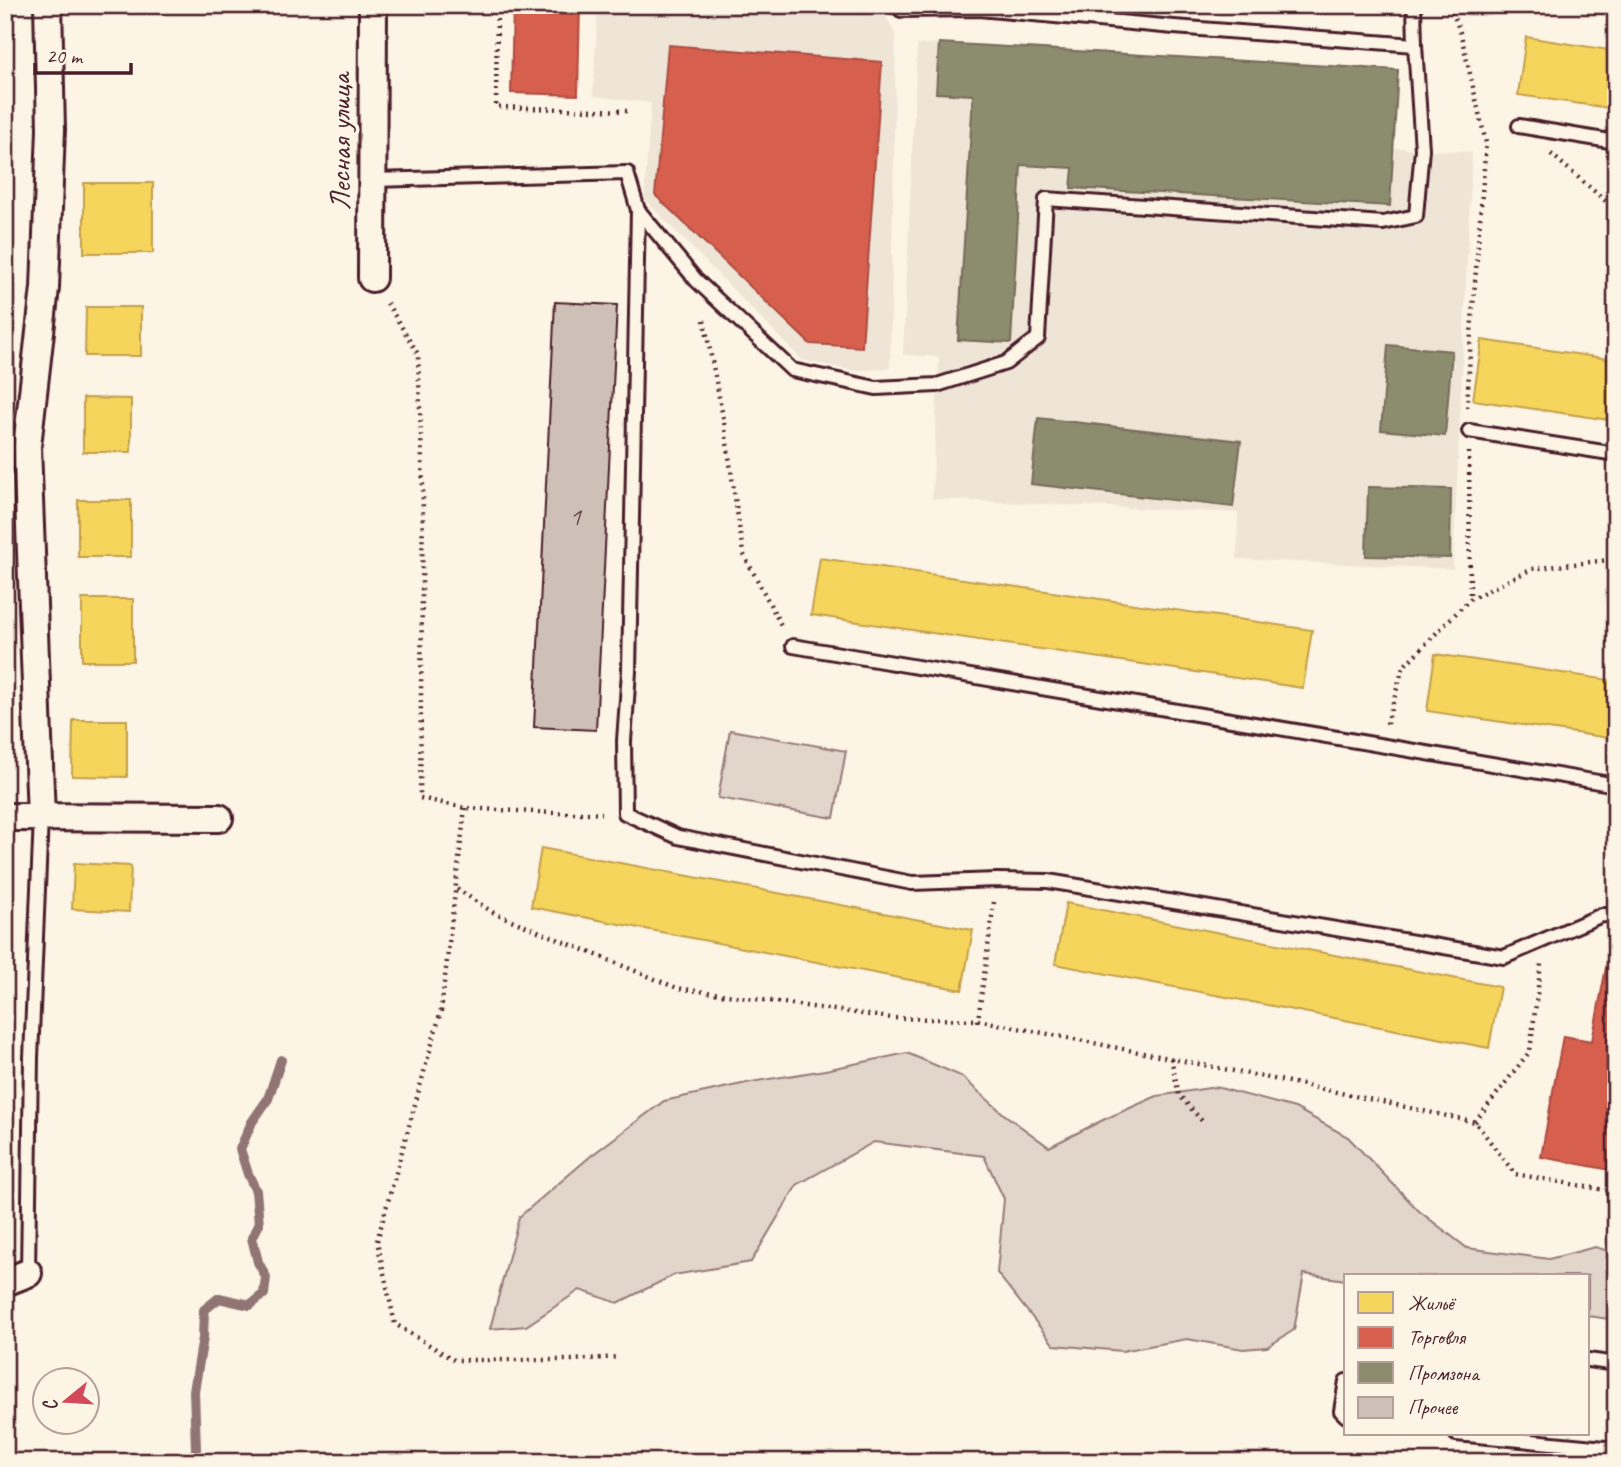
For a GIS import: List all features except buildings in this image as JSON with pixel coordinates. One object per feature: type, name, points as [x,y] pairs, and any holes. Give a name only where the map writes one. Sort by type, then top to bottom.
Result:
[{"type":"street","points":[[41,817],[16,446],[45,288],[51,129],[48,5]]},
{"type":"street","name":"Лесная улица","points":[[372,278],[373,5]]},
{"type":"street","points":[[5,817],[219,818]]},
{"type":"lane","points":[[638,211],[696,280],[792,370],[876,388],[937,385],[1006,363],[1038,338],[1046,200],[1383,223],[1416,216],[1422,149],[1414,5]]},
{"type":"lane","points":[[901,10],[979,9],[1415,45]]},
{"type":"lane","points":[[1519,126],[1616,142]]},
{"type":"lane","points":[[373,180],[626,173],[638,211],[629,671],[624,741],[625,813],[678,837],[912,883],[1048,881],[1504,957],[1602,915],[1616,916]]},
{"type":"lane","points":[[1469,431],[1616,454]]},
{"type":"lane","points":[[793,646],[1616,785]]},
{"type":"lane","points":[[16,1277],[31,1058],[41,817]]},
{"type":"lane","points":[[1590,1360],[1616,1364]]},
{"type":"lane","points":[[1344,1391],[1340,1411],[1344,1414]]},
{"type":"lane","points":[[1477,1436],[1616,1449]]},
{"type":"path","points":[[497,5],[496,107],[627,111]]},
{"type":"path","points":[[1450,5],[1461,35],[1486,143],[1467,406],[1470,599]]},
{"type":"path","points":[[1519,126],[1616,210]]},
{"type":"path","points":[[372,278],[418,354],[423,488],[420,798],[466,808],[552,813],[625,813]]},
{"type":"path","points":[[696,280],[724,422],[743,553],[793,646]]},
{"type":"path","points":[[1381,745],[1403,667],[1470,599],[1532,569],[1616,559]]},
{"type":"path","points":[[466,808],[441,1011],[377,1241],[395,1324],[454,1360],[571,1360],[619,1357]]},
{"type":"path","points":[[978,1020],[997,880]]},
{"type":"path","points":[[457,889],[494,913],[677,988],[891,1018],[978,1020],[1475,1122],[1515,1174],[1616,1192]]},
{"type":"path","points":[[1475,1122],[1530,1051],[1544,940]]},
{"type":"path","points":[[1171,1058],[1179,1096],[1203,1122]]},
{"type":"shaded area","points":[[598,5],[882,5],[896,36],[890,368],[854,371],[802,360],[644,199],[651,103],[593,96]]},
{"type":"shaded area","points":[[939,43],[1398,70],[1393,148],[1472,152],[1453,569],[1237,559],[1238,513],[932,499],[939,357],[903,355],[917,45]]},
{"type":"shaded area","points":[[730,730],[846,751],[834,818],[718,798]]},
{"type":"shaded area","points":[[907,1053],[961,1076],[1005,1115],[1049,1147],[1157,1096],[1216,1087],[1295,1108],[1348,1137],[1419,1211],[1467,1248],[1549,1259],[1595,1247],[1616,1253],[1616,1320],[1590,1316],[1590,1274],[1344,1274],[1344,1280],[1304,1274],[1294,1330],[1267,1347],[1243,1349],[1187,1339],[1122,1351],[1054,1345],[997,1273],[1004,1199],[984,1156],[874,1142],[797,1185],[751,1262],[674,1275],[618,1303],[580,1290],[526,1326],[490,1329],[519,1217],[592,1155],[664,1101],[751,1082]]},
{"type":"waterway","points":[[193,1462],[196,1449],[194,1391],[203,1338],[204,1310],[219,1298],[250,1305],[264,1294],[266,1277],[258,1262],[252,1238],[259,1224],[256,1191],[240,1149],[252,1122],[268,1099],[281,1060]]}]
